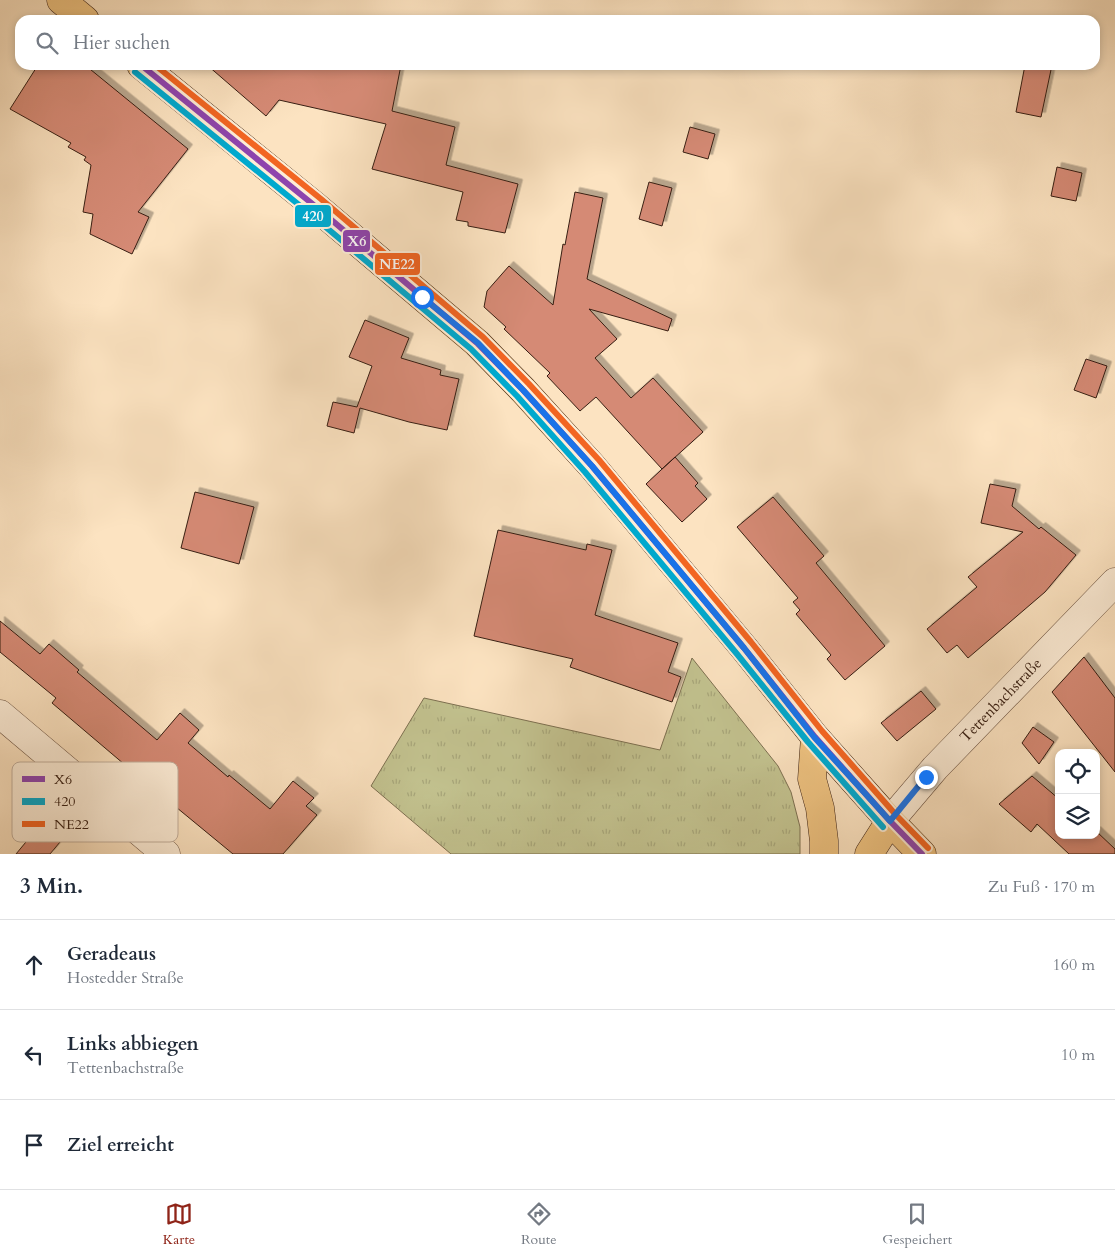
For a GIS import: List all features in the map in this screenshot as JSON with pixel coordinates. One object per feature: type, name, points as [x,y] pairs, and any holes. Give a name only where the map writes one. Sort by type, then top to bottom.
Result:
[{"type":"main road","points":[[61,0],[79,15]]},
{"type":"main road","points":[[147,70],[315,206],[478,343],[592,466],[744,648],[814,737],[922,854]]},
{"type":"main road","points":[[814,737],[812,779],[820,808],[824,854]]},
{"type":"main road","points":[[869,854],[890,821]]},
{"type":"street","name":"Tettenbachstraße","points":[[890,821],[935,768],[1115,582]]},
{"type":"street","points":[[0,714],[57,762]]},
{"type":"street","points":[[152,842],[166,854]]},
{"type":"green space","points":[[692,658],[778,766],[791,792],[800,827],[800,854],[451,854],[371,786],[424,698],[660,750]]},
{"type":"building","points":[[35,70],[91,70],[188,149],[138,212],[149,217],[132,254],[90,234],[93,214],[83,212],[91,165],[84,160],[86,157],[68,147],[71,143],[10,109]]},
{"type":"building","points":[[213,70],[400,70],[392,111],[455,127],[446,165],[518,184],[505,233],[468,226],[468,222],[456,220],[463,192],[372,169],[386,124],[279,100],[266,116]]},
{"type":"building","points":[[1024,70],[1051,70],[1041,117],[1016,112]]},
{"type":"building","points":[[690,127],[715,134],[708,159],[683,152]]},
{"type":"building","points":[[1057,167],[1082,173],[1076,201],[1051,196]]},
{"type":"building","points":[[649,182],[672,188],[662,226],[639,219]]},
{"type":"building","points":[[575,192],[603,198],[587,279],[672,319],[668,331],[589,309],[617,339],[595,358],[631,398],[653,378],[703,432],[662,469],[596,397],[580,411],[547,376],[550,373],[484,307],[487,291],[509,266],[553,305],[563,244],[565,245]]},
{"type":"building","points":[[365,320],[409,338],[401,358],[441,370],[440,375],[459,379],[447,430],[409,422],[360,408],[354,433],[327,426],[333,402],[357,407],[372,366],[349,357]]},
{"type":"building","points":[[1086,359],[1107,366],[1096,398],[1074,390]]},
{"type":"building","points":[[675,457],[698,483],[695,486],[707,499],[682,522],[646,484]]},
{"type":"building","points":[[990,484],[1016,489],[1012,506],[1039,529],[1041,527],[1076,555],[1045,592],[968,658],[957,645],[947,653],[927,629],[977,587],[968,577],[1023,532],[981,523]]},
{"type":"building","points":[[195,492],[254,507],[239,564],[181,548]]},
{"type":"building","points":[[773,497],[824,556],[816,563],[885,646],[845,680],[827,659],[831,655],[796,614],[800,610],[793,602],[798,598],[737,527]]},
{"type":"building","points":[[498,530],[586,550],[587,544],[612,550],[595,615],[678,643],[668,672],[681,677],[672,702],[570,667],[573,659],[474,636]]},
{"type":"building","points":[[0,621],[40,654],[49,644],[79,670],[77,672],[157,740],[180,713],[199,730],[188,743],[270,809],[293,781],[314,798],[306,806],[317,815],[283,854],[233,854],[178,809],[178,762],[122,762],[52,703],[56,698],[0,652]]},
{"type":"building","points":[[1084,657],[1115,698],[1115,772],[1100,753],[1100,749],[1097,749],[1052,692]]},
{"type":"building","points":[[921,691],[936,709],[897,741],[881,723]]},
{"type":"building","points":[[1033,727],[1054,742],[1039,764],[1022,743]]},
{"type":"building","points":[[1032,776],[1055,796],[1055,839],[1100,839],[1100,835],[1115,849],[1115,854],[1069,854],[1037,824],[1031,832],[999,804]]},
{"type":"building","points":[[26,842],[60,842],[50,854],[16,854]]},
{"type":"transit line","name":"X6","points":[[147,70],[315,206],[477,343],[523,390],[592,466],[744,648],[815,737],[922,854]]},
{"type":"transit line","name":"NE22","points":[[161,70],[321,199],[483,337],[599,460],[751,642],[822,731],[896,815],[928,848]]},
{"type":"transit line","name":"420","points":[[135,72],[309,213],[471,349],[517,396],[585,472],[808,742],[883,827]]},
{"type":"route","points":[[422,297],[478,343],[592,466],[744,648],[814,737],[890,821],[926,777]]}]
